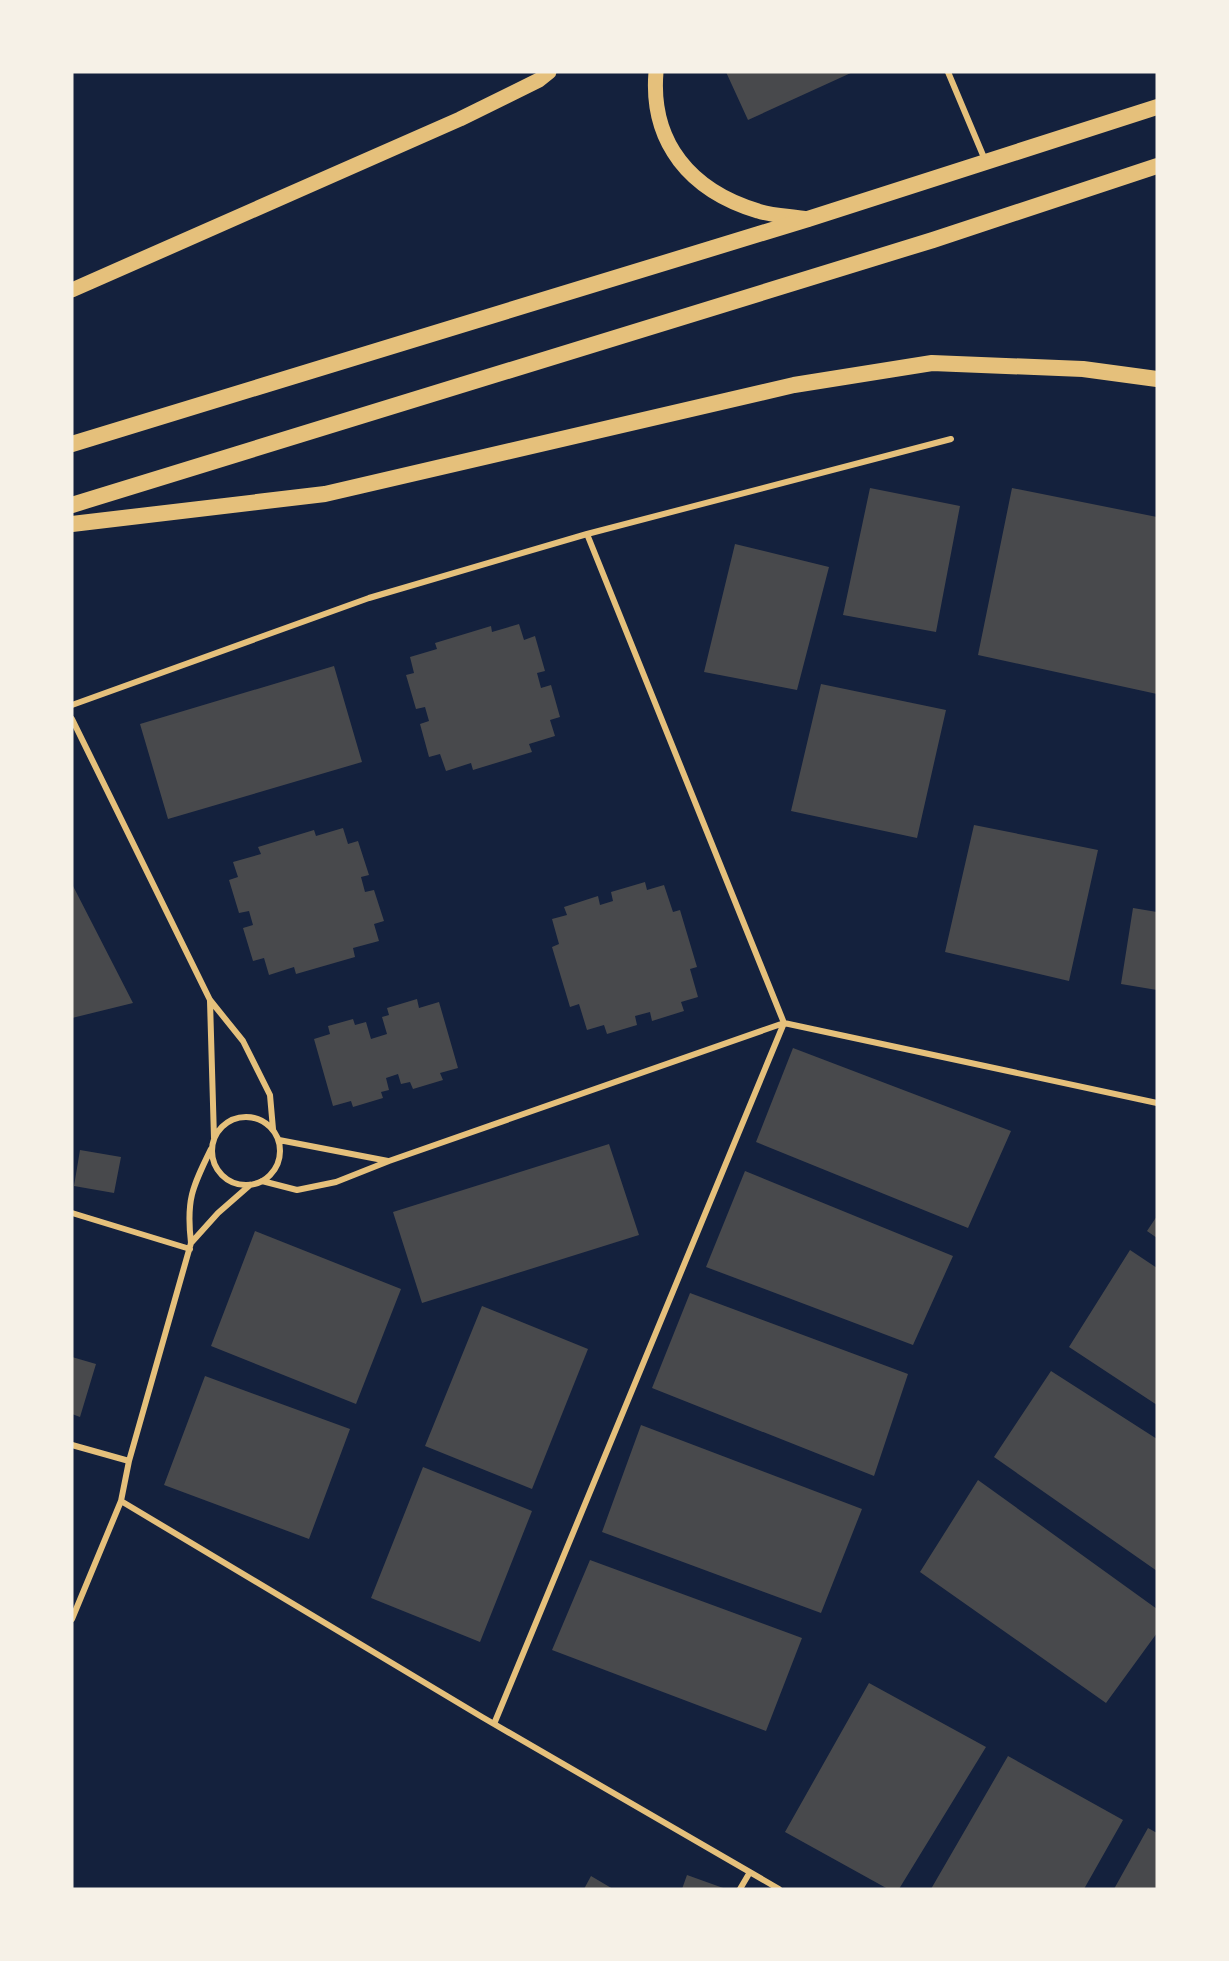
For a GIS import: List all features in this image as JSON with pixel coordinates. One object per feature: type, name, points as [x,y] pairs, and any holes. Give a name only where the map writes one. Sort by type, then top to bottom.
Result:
[{"type":"highway","points":[[72,444],[808,219],[1157,107]]},
{"type":"highway","points":[[72,505],[933,240],[1157,166]]},
{"type":"highway","points":[[72,524],[325,494],[794,386],[932,363],[1083,369],[1157,379]]},
{"type":"main road","points":[[72,290],[460,119],[540,80],[549,72]]},
{"type":"main road","points":[[656,72],[654,97],[664,137],[692,177],[758,211],[808,219]]},
{"type":"street","points":[[948,72],[985,162]]},
{"type":"street","points":[[72,705],[369,598],[587,534],[951,439]]},
{"type":"street","points":[[494,1724],[784,1023],[587,534]]},
{"type":"street","points":[[72,719],[210,1000],[243,1041],[270,1095],[273,1129]]},
{"type":"street","points":[[210,1000],[214,1138]]},
{"type":"street","points":[[211,1149],[213,1162],[227,1180],[250,1185],[262,1182],[297,1190],[336,1182],[389,1161],[784,1023],[1157,1103]]},
{"type":"street","points":[[72,1619],[121,1501],[129,1461],[191,1246],[188,1212],[192,1187],[220,1127],[241,1116],[264,1121],[273,1129],[279,1140],[278,1164],[262,1182]]},
{"type":"street","points":[[279,1140],[389,1161]]},
{"type":"street","points":[[191,1246],[218,1214],[250,1185]]},
{"type":"street","points":[[72,1213],[191,1246]]},
{"type":"street","points":[[72,1445],[129,1461]]},
{"type":"street","points":[[121,1501],[494,1724],[779,1889]]},
{"type":"street","points":[[740,1889],[750,1872]]},
{"type":"building","points":[[726,72],[853,72],[748,120]]},
{"type":"building","points":[[870,488],[960,506],[936,632],[843,615]]},
{"type":"building","points":[[1012,488],[1157,517],[1157,694],[978,655]]},
{"type":"building","points":[[735,544],[829,567],[797,690],[704,672]]},
{"type":"building","points":[[519,624],[524,640],[535,636],[545,671],[537,673],[541,688],[551,685],[560,717],[550,720],[555,736],[529,744],[532,752],[473,770],[471,763],[446,771],[440,754],[429,757],[420,724],[429,721],[425,707],[416,709],[406,675],[414,673],[410,657],[437,649],[435,643],[491,626],[492,632]]},
{"type":"building","points":[[334,666],[362,762],[168,819],[140,724]]},
{"type":"building","points":[[821,684],[946,710],[917,838],[791,811]]},
{"type":"building","points":[[974,825],[1098,850],[1069,981],[945,952]]},
{"type":"building","points":[[343,828],[348,844],[358,841],[369,875],[361,877],[365,892],[374,890],[384,921],[374,924],[379,941],[353,948],[355,957],[296,974],[294,967],[269,975],[264,958],[253,961],[243,928],[253,925],[249,911],[239,913],[229,880],[238,877],[233,862],[261,854],[258,847],[314,830],[316,836]]},
{"type":"building","points":[[645,882],[647,890],[664,885],[673,912],[680,910],[697,967],[690,969],[698,997],[681,1002],[684,1011],[652,1021],[650,1012],[635,1016],[637,1025],[607,1034],[604,1025],[587,1030],[579,1004],[570,1007],[552,947],[559,944],[552,919],[567,915],[564,907],[598,896],[600,905],[613,901],[611,892]]},
{"type":"building","points":[[72,884],[133,1003],[72,1018]]},
{"type":"building","points":[[1133,908],[1157,912],[1157,990],[1121,984]]},
{"type":"building","points":[[417,999],[419,1008],[439,1002],[458,1068],[440,1073],[443,1080],[413,1089],[410,1082],[401,1084],[398,1074],[386,1078],[389,1090],[381,1092],[383,1098],[353,1107],[351,1101],[333,1106],[314,1039],[330,1034],[328,1026],[353,1019],[355,1025],[366,1022],[371,1039],[387,1034],[382,1017],[389,1015],[387,1008]]},
{"type":"building","points":[[793,1048],[1011,1131],[968,1228],[756,1142]]},
{"type":"building","points":[[609,1144],[639,1235],[422,1303],[393,1212]]},
{"type":"building","points":[[80,1150],[121,1157],[114,1193],[74,1186]]},
{"type":"building","points":[[745,1171],[953,1256],[913,1345],[706,1267]]},
{"type":"building","points":[[1157,1216],[1157,1238],[1147,1231]]},
{"type":"building","points":[[255,1231],[401,1289],[356,1404],[211,1346]]},
{"type":"building","points":[[1130,1250],[1157,1268],[1157,1405],[1069,1347]]},
{"type":"building","points":[[690,1293],[908,1374],[874,1476],[652,1388]]},
{"type":"building","points":[[482,1306],[588,1349],[532,1489],[425,1446]]},
{"type":"building","points":[[72,1357],[96,1364],[80,1417],[72,1414]]},
{"type":"building","points":[[1051,1371],[1157,1439],[1157,1571],[994,1457]]},
{"type":"building","points":[[205,1376],[350,1429],[309,1539],[164,1485]]},
{"type":"building","points":[[641,1425],[862,1509],[821,1613],[602,1532]]},
{"type":"building","points":[[423,1467],[532,1511],[480,1642],[371,1598]]},
{"type":"building","points":[[978,1480],[1157,1609],[1157,1633],[1106,1703],[920,1572]]},
{"type":"building","points":[[590,1560],[802,1638],[766,1731],[552,1650]]},
{"type":"building","points":[[869,1683],[986,1747],[899,1889],[888,1889],[785,1832]]},
{"type":"building","points":[[1008,1756],[1123,1820],[1084,1889],[931,1889]]},
{"type":"building","points":[[1148,1828],[1157,1833],[1157,1889],[1114,1889]]},
{"type":"building","points":[[687,1875],[726,1889],[682,1889]]},
{"type":"building","points":[[591,1876],[613,1889],[584,1889]]}]
